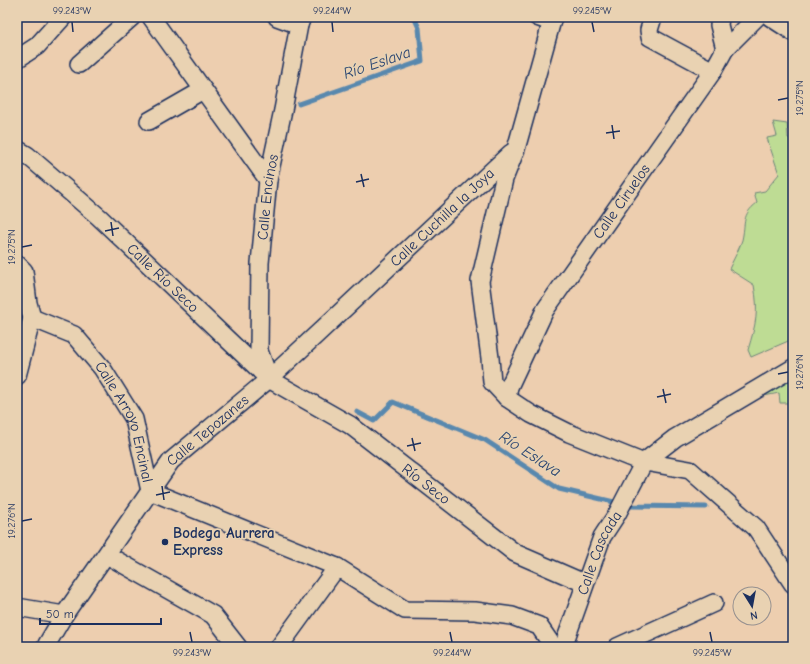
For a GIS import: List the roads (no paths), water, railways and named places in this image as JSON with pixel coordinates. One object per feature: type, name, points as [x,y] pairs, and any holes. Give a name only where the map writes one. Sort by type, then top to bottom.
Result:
[{"type":"street","points":[[17,59],[37,46],[63,17]]},
{"type":"street","points":[[79,64],[132,17]]},
{"type":"street","points":[[151,17],[268,180]]},
{"type":"street","points":[[277,17],[300,21]]},
{"type":"street","points":[[720,17],[719,25],[725,49]]},
{"type":"street","name":"Calle Ciruelos","points":[[507,398],[509,387],[545,310],[713,71],[725,49],[757,17]]},
{"type":"street","points":[[770,17],[793,32]]},
{"type":"street","points":[[547,19],[516,149],[504,179],[480,280],[492,382],[507,398],[531,414],[568,433],[644,462],[690,470],[756,528],[793,584]]},
{"type":"street","name":"Calle Encinos","points":[[270,379],[260,351],[258,309],[260,263],[268,180],[300,21]]},
{"type":"street","points":[[651,23],[650,37],[713,71]]},
{"type":"street","points":[[149,121],[203,90]]},
{"type":"street","name":"Calle Río Seco","points":[[17,149],[27,155],[99,217],[270,379]]},
{"type":"street","name":"Calle Cuchilla la Joya","points":[[270,379],[516,149]]},
{"type":"street","points":[[17,264],[24,271],[28,303],[32,318],[17,376]]},
{"type":"street","name":"Calle Arroyo Encinal","points":[[32,318],[74,335],[102,368],[134,419],[150,491],[337,568],[405,610],[475,611],[512,616],[539,626],[550,642],[551,647]]},
{"type":"street","points":[[644,462],[675,438],[793,368]]},
{"type":"street","name":"Calle Tepozanes","points":[[48,647],[47,644],[64,616],[172,461],[270,379]]},
{"type":"street","name":"Río Seco","points":[[270,379],[350,425],[516,553],[584,583]]},
{"type":"street","name":"Calle Cascada","points":[[564,647],[584,583],[602,537],[621,506],[644,462]]},
{"type":"street","points":[[107,555],[213,615],[238,647]]},
{"type":"street","points":[[279,647],[337,568]]},
{"type":"street","points":[[617,647],[714,604]]},
{"type":"street","points":[[17,607],[64,616]]},
{"type":"waterway","name":"Río Eslava","points":[[299,104],[422,61],[419,28],[414,17]]},
{"type":"waterway","name":"Río Eslava","points":[[357,412],[374,421],[393,402],[485,440],[559,489],[631,506],[706,507]]},
{"type":"place","name":"Bodega Aurrera Express","points":[[165,542]]}]
